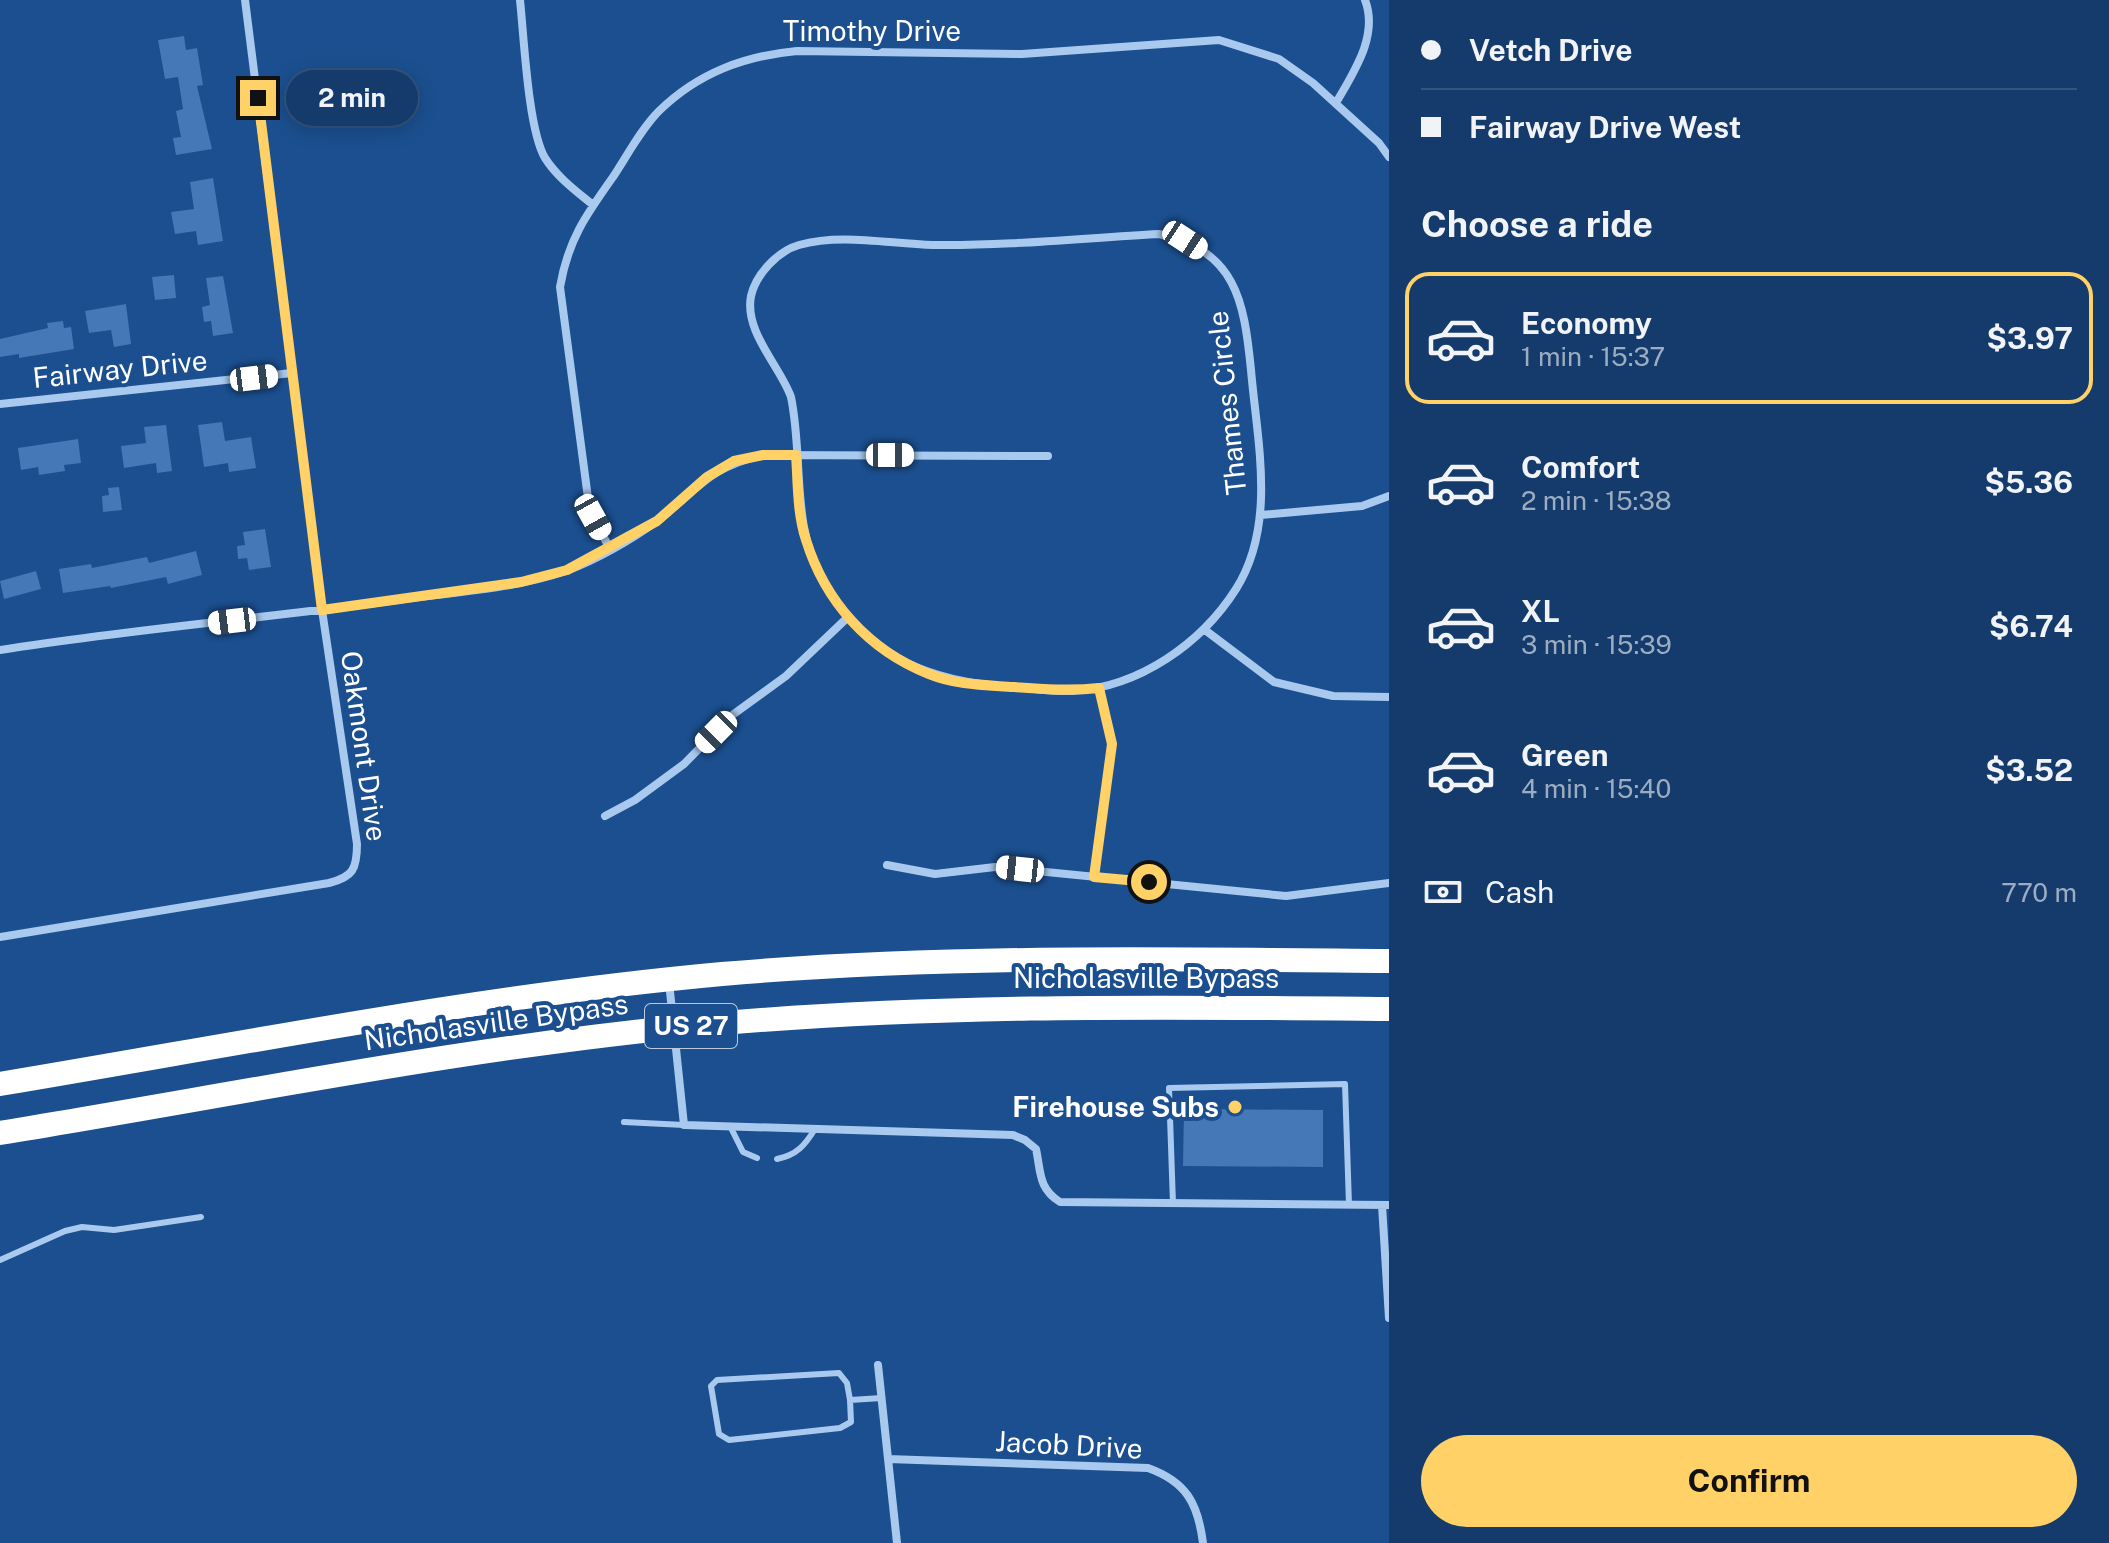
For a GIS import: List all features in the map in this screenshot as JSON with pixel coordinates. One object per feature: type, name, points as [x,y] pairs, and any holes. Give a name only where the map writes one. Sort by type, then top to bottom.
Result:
[{"type":"highway","name":"Nicholasville Bypass","points":[[0,1084],[479,1005],[668,980],[823,967],[973,961],[1389,961]]},
{"type":"highway","name":"Nicholasville Bypass","points":[[0,1133],[466,1055],[674,1028],[942,1009],[1389,1009]]},
{"type":"street","name":"Oakmont Drive","points":[[0,937],[329,883],[352,874],[357,864],[357,844],[322,610],[245,0]]},
{"type":"street","points":[[520,0],[535,131],[544,157],[562,179],[593,205]]},
{"type":"street","points":[[1336,103],[1368,39],[1365,0]]},
{"type":"street","name":"Timothy Drive","points":[[610,549],[593,517],[588,498],[560,287],[565,257],[577,228],[657,113],[688,87],[718,69],[761,54],[797,51],[1022,54],[1219,40],[1279,59],[1336,103],[1389,157]]},
{"type":"street","name":"Thames Circle","points":[[1159,234],[1185,240],[1207,254],[1230,278],[1245,313],[1261,483],[1261,515],[1253,549],[1237,587],[1205,630],[1151,669],[1099,688],[1071,691],[969,684],[929,674],[886,650],[847,618],[823,582],[805,538],[791,397],[785,377],[754,327],[751,297],[763,271],[776,257],[795,246],[818,241],[936,245],[1159,234]]},
{"type":"street","name":"Fairway Drive","points":[[0,404],[292,373]]},
{"type":"street","points":[[0,650],[521,582],[567,570],[610,549],[657,521],[707,477],[734,461],[763,455],[1048,456]]},
{"type":"street","points":[[1261,515],[1362,506],[1389,496]]},
{"type":"street","points":[[605,816],[635,800],[684,764],[731,716],[786,676],[847,618]]},
{"type":"street","points":[[1205,630],[1274,682],[1333,696],[1389,697]]},
{"type":"street","points":[[1094,877],[1112,744],[1099,688]]},
{"type":"street","points":[[887,865],[935,874],[995,867],[1286,896],[1389,883]]},
{"type":"street","points":[[668,980],[684,1125],[1013,1135],[1036,1149],[1041,1185],[1047,1194],[1060,1202],[1386,1205],[1389,1318]]},
{"type":"street","points":[[878,1365],[897,1543]]},
{"type":"street","name":"Jacob Drive","points":[[888,1459],[1148,1468],[1184,1487],[1200,1520],[1203,1543]]},
{"type":"lane","points":[[1173,1204],[1169,1088],[1345,1084],[1349,1205]]},
{"type":"lane","points":[[624,1122],[684,1125]]},
{"type":"lane","points":[[730,1126],[743,1152],[757,1158]]},
{"type":"lane","points":[[777,1159],[791,1156],[805,1145],[815,1129]]},
{"type":"lane","points":[[0,1260],[82,1227],[114,1230],[201,1217]]},
{"type":"lane","points":[[839,1373],[847,1383],[850,1400],[851,1422],[840,1428],[729,1440],[719,1434],[711,1386],[717,1380],[839,1373]]},
{"type":"lane","points":[[850,1400],[882,1398]]},
{"type":"building","points":[[184,36],[186,50],[197,48],[203,85],[197,86],[212,149],[176,155],[173,138],[181,137],[176,111],[183,109],[178,77],[165,79],[158,40]]},
{"type":"building","points":[[213,178],[223,241],[198,245],[196,231],[175,234],[171,212],[194,209],[190,182]]},
{"type":"building","points":[[174,275],[176,298],[155,300],[152,277]]},
{"type":"building","points":[[223,276],[233,333],[213,336],[211,321],[204,322],[202,307],[210,305],[206,278]]},
{"type":"building","points":[[126,304],[131,344],[114,347],[111,330],[89,333],[85,311]]},
{"type":"building","points":[[63,321],[64,328],[71,327],[74,349],[19,358],[19,354],[0,357],[0,339],[48,328],[47,323]]},
{"type":"building","points":[[222,422],[225,441],[251,437],[256,468],[229,472],[228,463],[204,467],[198,425]]},
{"type":"building","points":[[166,425],[172,471],[157,473],[156,463],[124,468],[121,446],[146,443],[144,427]]},
{"type":"building","points":[[78,439],[81,463],[64,465],[65,471],[39,475],[38,467],[21,470],[18,448]]},
{"type":"building","points":[[119,487],[122,510],[103,512],[102,496],[109,495],[108,488]]},
{"type":"building","points":[[265,529],[271,567],[249,570],[247,558],[238,559],[237,546],[245,545],[243,532]]},
{"type":"building","points":[[196,551],[202,575],[168,584],[166,577],[111,588],[63,593],[59,569],[91,564],[92,568],[147,557],[149,563]]},
{"type":"building","points":[[36,571],[41,589],[4,599],[0,581]]},
{"type":"building","points":[[1184,1109],[1323,1110],[1323,1167],[1183,1166]]},
{"type":"place","name":"Firehouse Subs","points":[[1235,1107]]},
{"type":"route","points":[[258,98],[322,610],[521,582],[567,570],[657,521],[707,477],[734,461],[763,455],[796,455],[805,538],[823,582],[850,622],[886,650],[929,674],[969,684],[1071,691],[1099,688],[1112,744],[1094,877],[1149,882]]}]
